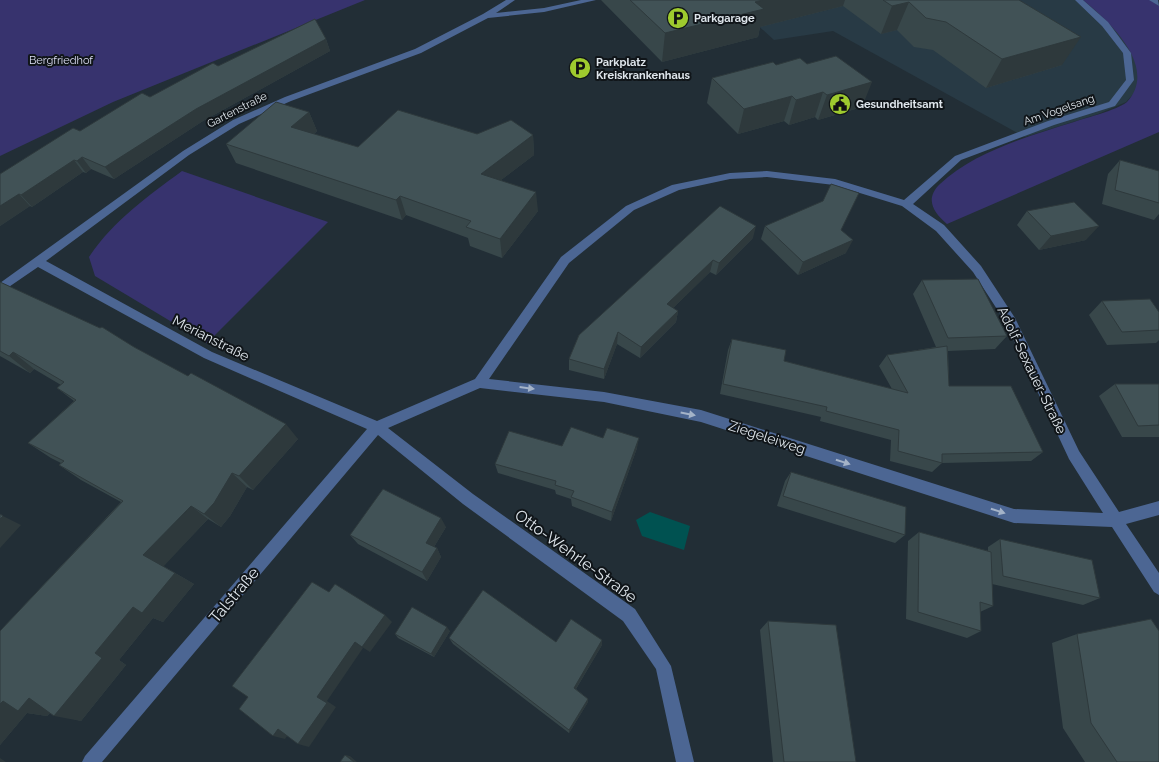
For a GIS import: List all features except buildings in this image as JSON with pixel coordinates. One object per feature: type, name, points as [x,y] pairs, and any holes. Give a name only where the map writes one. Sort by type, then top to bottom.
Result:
[{"type":"street","name":"Gartenstraße","points":[[0,289],[186,153],[236,122],[288,99],[418,51],[486,16],[511,0]]},
{"type":"street","points":[[486,16],[544,10],[592,0]]},
{"type":"street","name":"Am Vogelsang","points":[[906,204],[958,158],[1051,123],[1112,104],[1130,80],[1127,53],[1105,24],[1079,0]]},
{"type":"street","points":[[1153,0],[1159,4]]},
{"type":"street","name":"Adolf-Sexauer-Straße","points":[[479,382],[565,260],[630,208],[676,187],[730,176],[782,174],[835,182],[906,204],[940,228],[977,269],[1009,318],[1074,455],[1159,587]]},
{"type":"street","name":"Merianstraße","points":[[38,262],[208,356],[377,427]]},
{"type":"street","points":[[377,427],[479,382]]},
{"type":"street","name":"Ziegeleiweg","points":[[479,382],[604,397],[701,416],[1014,516],[1116,520],[1159,508]]},
{"type":"street","name":"Talstraße","points":[[91,762],[377,427]]},
{"type":"street","name":"Otto-Wehrle-Straße","points":[[377,427],[468,499],[629,615],[663,666],[685,762]]},
{"type":"shaded area","points":[[730,0],[1083,0],[1115,25],[1138,59],[1141,78],[1138,89],[1126,102],[1098,114],[1025,137],[833,31],[774,40]]},
{"type":"shaded area","points":[[650,512],[690,526],[684,550],[642,536],[636,520]]},
{"type":"green space","name":"Bergfriedhof","points":[[0,0],[365,0],[113,102],[0,156]]},
{"type":"green space","points":[[1083,0],[1150,0],[1159,6],[1159,132],[947,224],[938,215],[932,200],[935,190],[954,173],[985,154],[1003,146],[1101,114],[1127,102],[1135,88],[1137,74],[1134,60],[1117,32]]},
{"type":"green space","points":[[182,171],[328,222],[207,343],[95,276],[89,257],[98,244],[120,221]]},
{"type":"place","name":"Parkgarage","points":[[678,18]]},
{"type":"place","name":"Parkplatz Kreiskrankenhaus","points":[[580,68]]},
{"type":"place","name":"Gesundheitsamt","points":[[840,104]]}]
